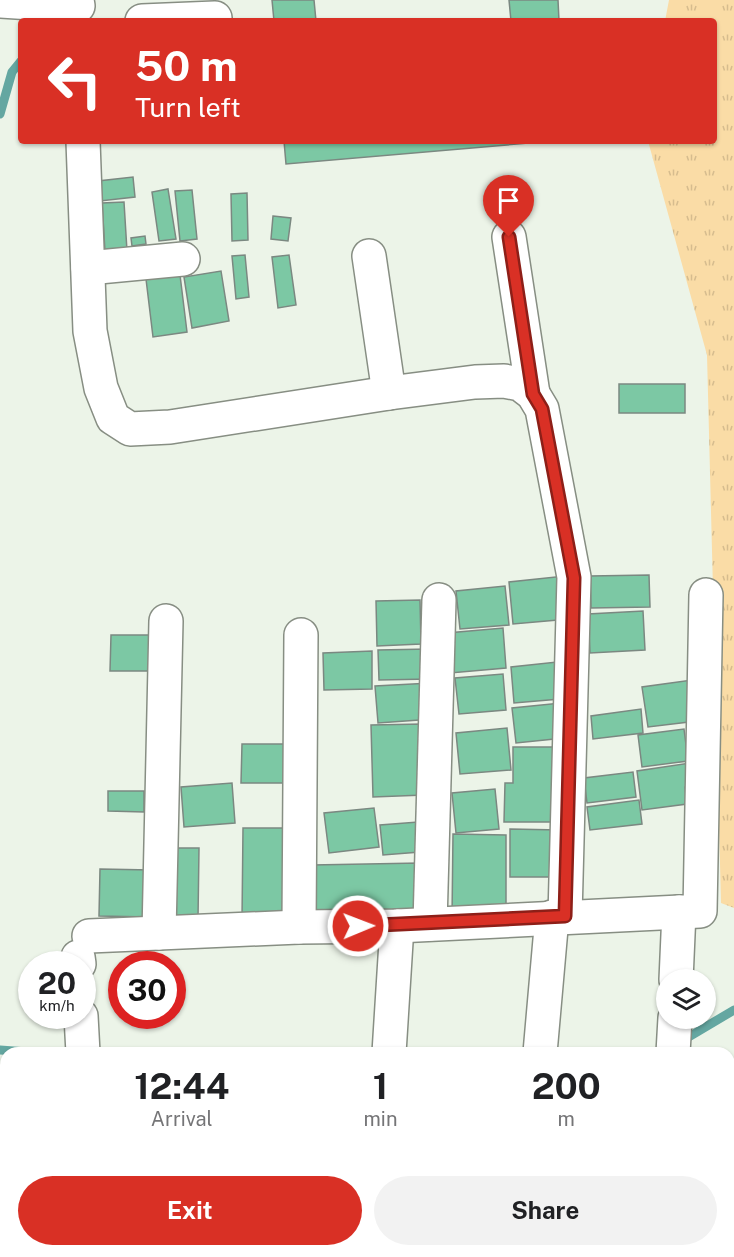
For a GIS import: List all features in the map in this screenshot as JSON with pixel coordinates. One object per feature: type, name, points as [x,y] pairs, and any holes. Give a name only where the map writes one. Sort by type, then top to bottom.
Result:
[{"type":"street","points":[[0,1],[76,8]]},
{"type":"street","points":[[83,144],[90,331],[101,388],[113,417],[130,429],[170,427],[475,382],[504,381],[520,384],[533,394],[542,409],[574,578],[559,917],[541,1047]]},
{"type":"street","points":[[509,237],[533,394]]},
{"type":"street","points":[[369,256],[389,393]]},
{"type":"street","points":[[88,268],[183,259]]},
{"type":"street","points":[[86,951],[159,933],[299,927],[397,926],[700,911],[706,595]]},
{"type":"street","points":[[430,924],[439,600]]},
{"type":"street","points":[[159,933],[166,621]]},
{"type":"street","points":[[299,927],[301,635]]},
{"type":"street","points":[[676,969],[679,912]]},
{"type":"street","points":[[389,1047],[397,926]]},
{"type":"green space","points":[[669,0],[734,0],[734,908],[721,903],[707,355],[649,144],[717,144],[717,18],[666,18]]},
{"type":"building","points":[[272,0],[314,0],[316,18],[274,18]]},
{"type":"building","points":[[509,0],[558,0],[559,18],[511,18]]},
{"type":"building","points":[[284,144],[517,144],[286,164]]},
{"type":"building","points":[[133,177],[135,197],[100,201],[98,181]]},
{"type":"building","points":[[168,189],[176,239],[159,241],[152,192]]},
{"type":"building","points":[[192,190],[197,239],[180,241],[175,191]]},
{"type":"building","points":[[247,193],[248,240],[232,241],[231,194]]},
{"type":"building","points":[[124,202],[127,251],[105,252],[102,203]]},
{"type":"building","points":[[273,216],[291,218],[288,241],[271,239]]},
{"type":"building","points":[[145,236],[146,244],[132,246],[131,238]]},
{"type":"building","points":[[245,255],[249,297],[236,299],[232,256]]},
{"type":"building","points":[[289,255],[296,305],[278,308],[272,257]]},
{"type":"building","points":[[221,271],[229,321],[192,328],[184,277]]},
{"type":"building","points":[[180,275],[187,332],[153,337],[146,279]]},
{"type":"building","points":[[619,384],[685,384],[685,413],[619,413]]},
{"type":"building","points":[[649,575],[650,607],[591,608],[590,576]]},
{"type":"building","points":[[565,576],[569,619],[513,624],[509,582]]},
{"type":"building","points":[[505,586],[509,625],[460,629],[456,591]]},
{"type":"building","points":[[420,600],[421,644],[377,646],[376,601]]},
{"type":"building","points":[[643,611],[645,650],[590,653],[588,614]]},
{"type":"building","points":[[503,628],[506,668],[450,673],[447,633]]},
{"type":"building","points":[[111,635],[159,635],[159,671],[110,671]]},
{"type":"building","points":[[429,649],[430,679],[379,680],[378,650]]},
{"type":"building","points":[[372,651],[372,689],[324,690],[323,653]]},
{"type":"building","points":[[557,662],[560,699],[514,703],[511,667]]},
{"type":"building","points":[[503,674],[506,710],[459,714],[455,678]]},
{"type":"building","points":[[692,680],[697,721],[648,727],[642,687]]},
{"type":"building","points":[[431,683],[433,719],[378,723],[375,686]]},
{"type":"building","points":[[561,703],[564,738],[516,743],[512,708]]},
{"type":"building","points":[[641,709],[643,733],[593,739],[591,716]]},
{"type":"building","points":[[422,724],[424,795],[373,797],[371,725]]},
{"type":"building","points":[[507,728],[511,770],[460,774],[456,733]]},
{"type":"building","points":[[684,729],[688,761],[642,767],[638,735]]},
{"type":"building","points":[[242,744],[293,744],[292,783],[241,783]]},
{"type":"building","points":[[513,747],[559,747],[559,822],[504,822],[505,783],[513,783]]},
{"type":"building","points":[[690,763],[693,785],[685,787],[687,804],[642,810],[637,771]]},
{"type":"building","points":[[633,772],[636,797],[587,803],[584,778]]},
{"type":"building","points":[[232,783],[235,823],[184,827],[181,787]]},
{"type":"building","points":[[495,789],[499,829],[456,833],[452,793]]},
{"type":"building","points":[[108,791],[144,791],[144,812],[108,811]]},
{"type":"building","points":[[639,800],[642,824],[590,830],[587,807]]},
{"type":"building","points":[[374,808],[379,847],[329,853],[324,813]]},
{"type":"building","points":[[418,822],[420,852],[383,855],[380,825]]},
{"type":"building","points":[[243,828],[295,828],[294,920],[242,920]]},
{"type":"building","points":[[510,829],[560,830],[560,877],[510,877]]},
{"type":"building","points":[[453,834],[506,835],[506,918],[452,918]]},
{"type":"building","points":[[175,848],[199,848],[198,919],[175,919]]},
{"type":"building","points":[[420,863],[421,911],[313,913],[312,865]]},
{"type":"building","points":[[100,869],[151,870],[150,917],[99,916]]},
{"type":"waterway","points":[[0,114],[12,72],[18,65]]},
{"type":"waterway","points":[[682,1041],[734,1010]]},
{"type":"route","points":[[358,926],[397,926],[565,916],[574,578],[542,409],[533,394],[509,237]]}]
